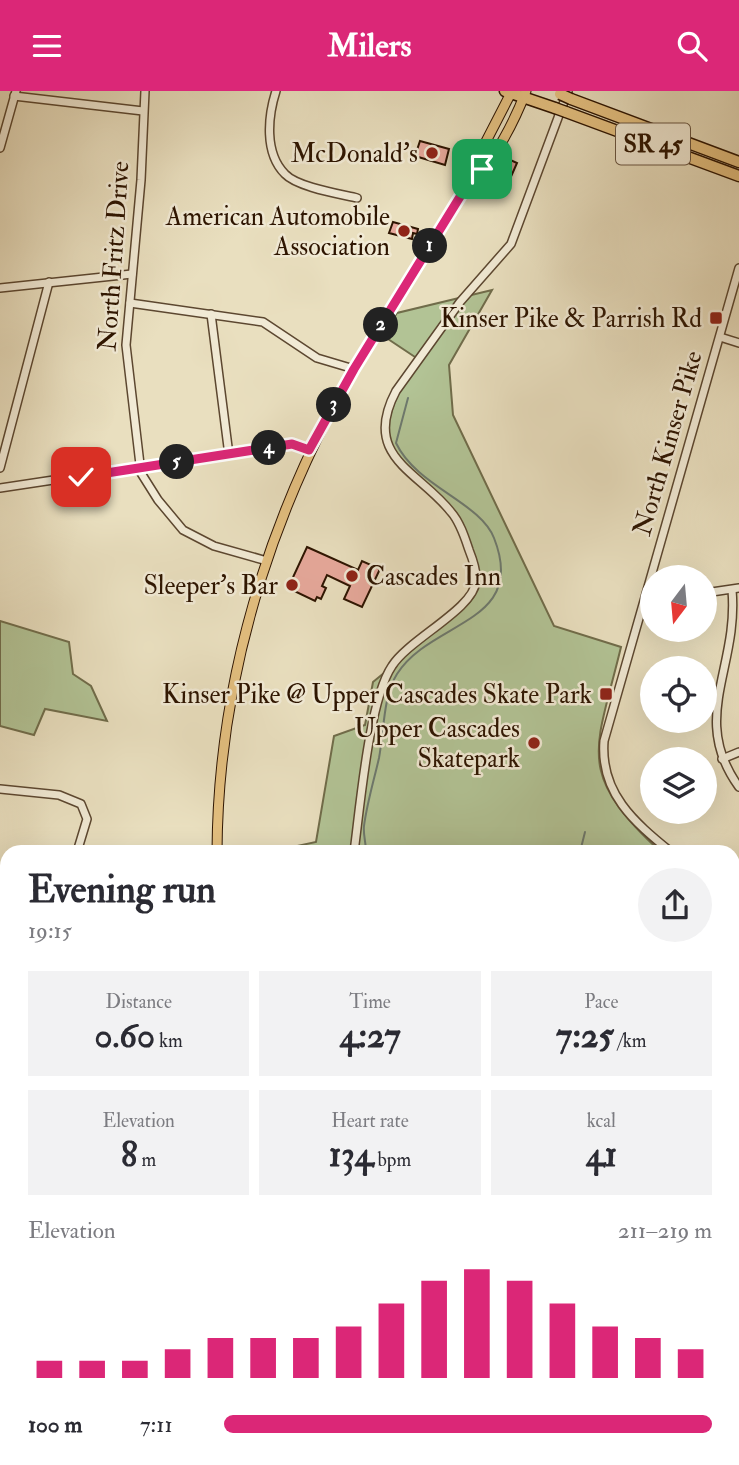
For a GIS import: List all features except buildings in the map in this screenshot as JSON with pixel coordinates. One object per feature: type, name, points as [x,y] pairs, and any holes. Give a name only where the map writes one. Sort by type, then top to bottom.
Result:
[{"type":"highway","name":"SR 45","points":[[509,92],[525,94],[555,108],[739,176]]},
{"type":"highway","name":"SR 45","points":[[562,94],[739,162]]},
{"type":"main road","points":[[477,173],[479,154],[509,92]]},
{"type":"main road","points":[[217,845],[221,776],[233,691],[247,624],[267,561],[309,450],[354,369],[477,173],[489,163],[525,94]]},
{"type":"street","name":"North Fritz Drive","points":[[145,91],[126,356],[140,467],[148,486],[183,530],[214,545],[267,561]]},
{"type":"street","points":[[276,91],[268,115],[269,134],[284,174],[294,180],[357,198]]},
{"type":"street","points":[[0,148],[15,94],[143,111]]},
{"type":"street","points":[[355,845],[375,718],[385,678],[398,656],[466,601],[477,579],[474,564],[455,518],[408,474],[392,454],[386,426],[389,406],[396,391],[460,302],[511,244],[562,94]]},
{"type":"street","name":"North Kinser Pike","points":[[656,565],[739,268]]},
{"type":"street","points":[[0,288],[132,274]]},
{"type":"street","points":[[0,468],[49,282]]},
{"type":"street","points":[[130,303],[270,324],[317,358],[354,369]]},
{"type":"street","points":[[211,314],[229,455]]},
{"type":"street","points":[[720,337],[739,343]]},
{"type":"street","points":[[0,488],[292,444],[309,450]]},
{"type":"street","points":[[735,589],[736,633],[717,723],[722,759],[739,787]]},
{"type":"street","name":"North Kinser Pike","points":[[640,618],[606,732],[604,763],[618,802],[664,845]]},
{"type":"street","points":[[722,759],[739,752]]},
{"type":"street","points":[[0,789],[58,795],[78,801],[86,811],[87,819],[79,845]]},
{"type":"green space","points":[[492,290],[449,365],[453,415],[554,626],[621,647],[604,712],[599,759],[604,779],[615,801],[654,845],[302,845],[316,842],[334,736],[365,725],[373,682],[469,603],[476,592],[478,582],[477,571],[462,527],[452,513],[397,458],[391,446],[388,433],[391,413],[418,359],[382,335],[397,313]]},
{"type":"green space","points":[[0,621],[69,642],[73,674],[91,686],[107,721],[45,709],[34,735],[0,726]]},
{"type":"waterway","points":[[365,845],[365,817],[392,683],[412,656],[487,605],[498,588],[501,566],[494,538],[487,525],[418,471],[396,443],[408,398]]},
{"type":"waterway","points":[[582,845],[585,832]]},
{"type":"place","name":"McDonald's","points":[[432,153]]},
{"type":"place","name":"American Automobile Association","points":[[404,231]]},
{"type":"place","name":"Kinser Pike & Parrish Rd","points":[[716,318]]},
{"type":"place","name":"Cascades Inn","points":[[352,576]]},
{"type":"place","name":"Sleeper's Bar","points":[[292,585]]},
{"type":"place","name":"Kinser Pike @ Upper Cascades Skate Park","points":[[606,694]]},
{"type":"place","name":"Upper Cascades Skatepark","points":[[534,743]]},
{"type":"route","points":[[81,477],[292,444],[309,450],[377,331],[466,187],[482,169]]}]
